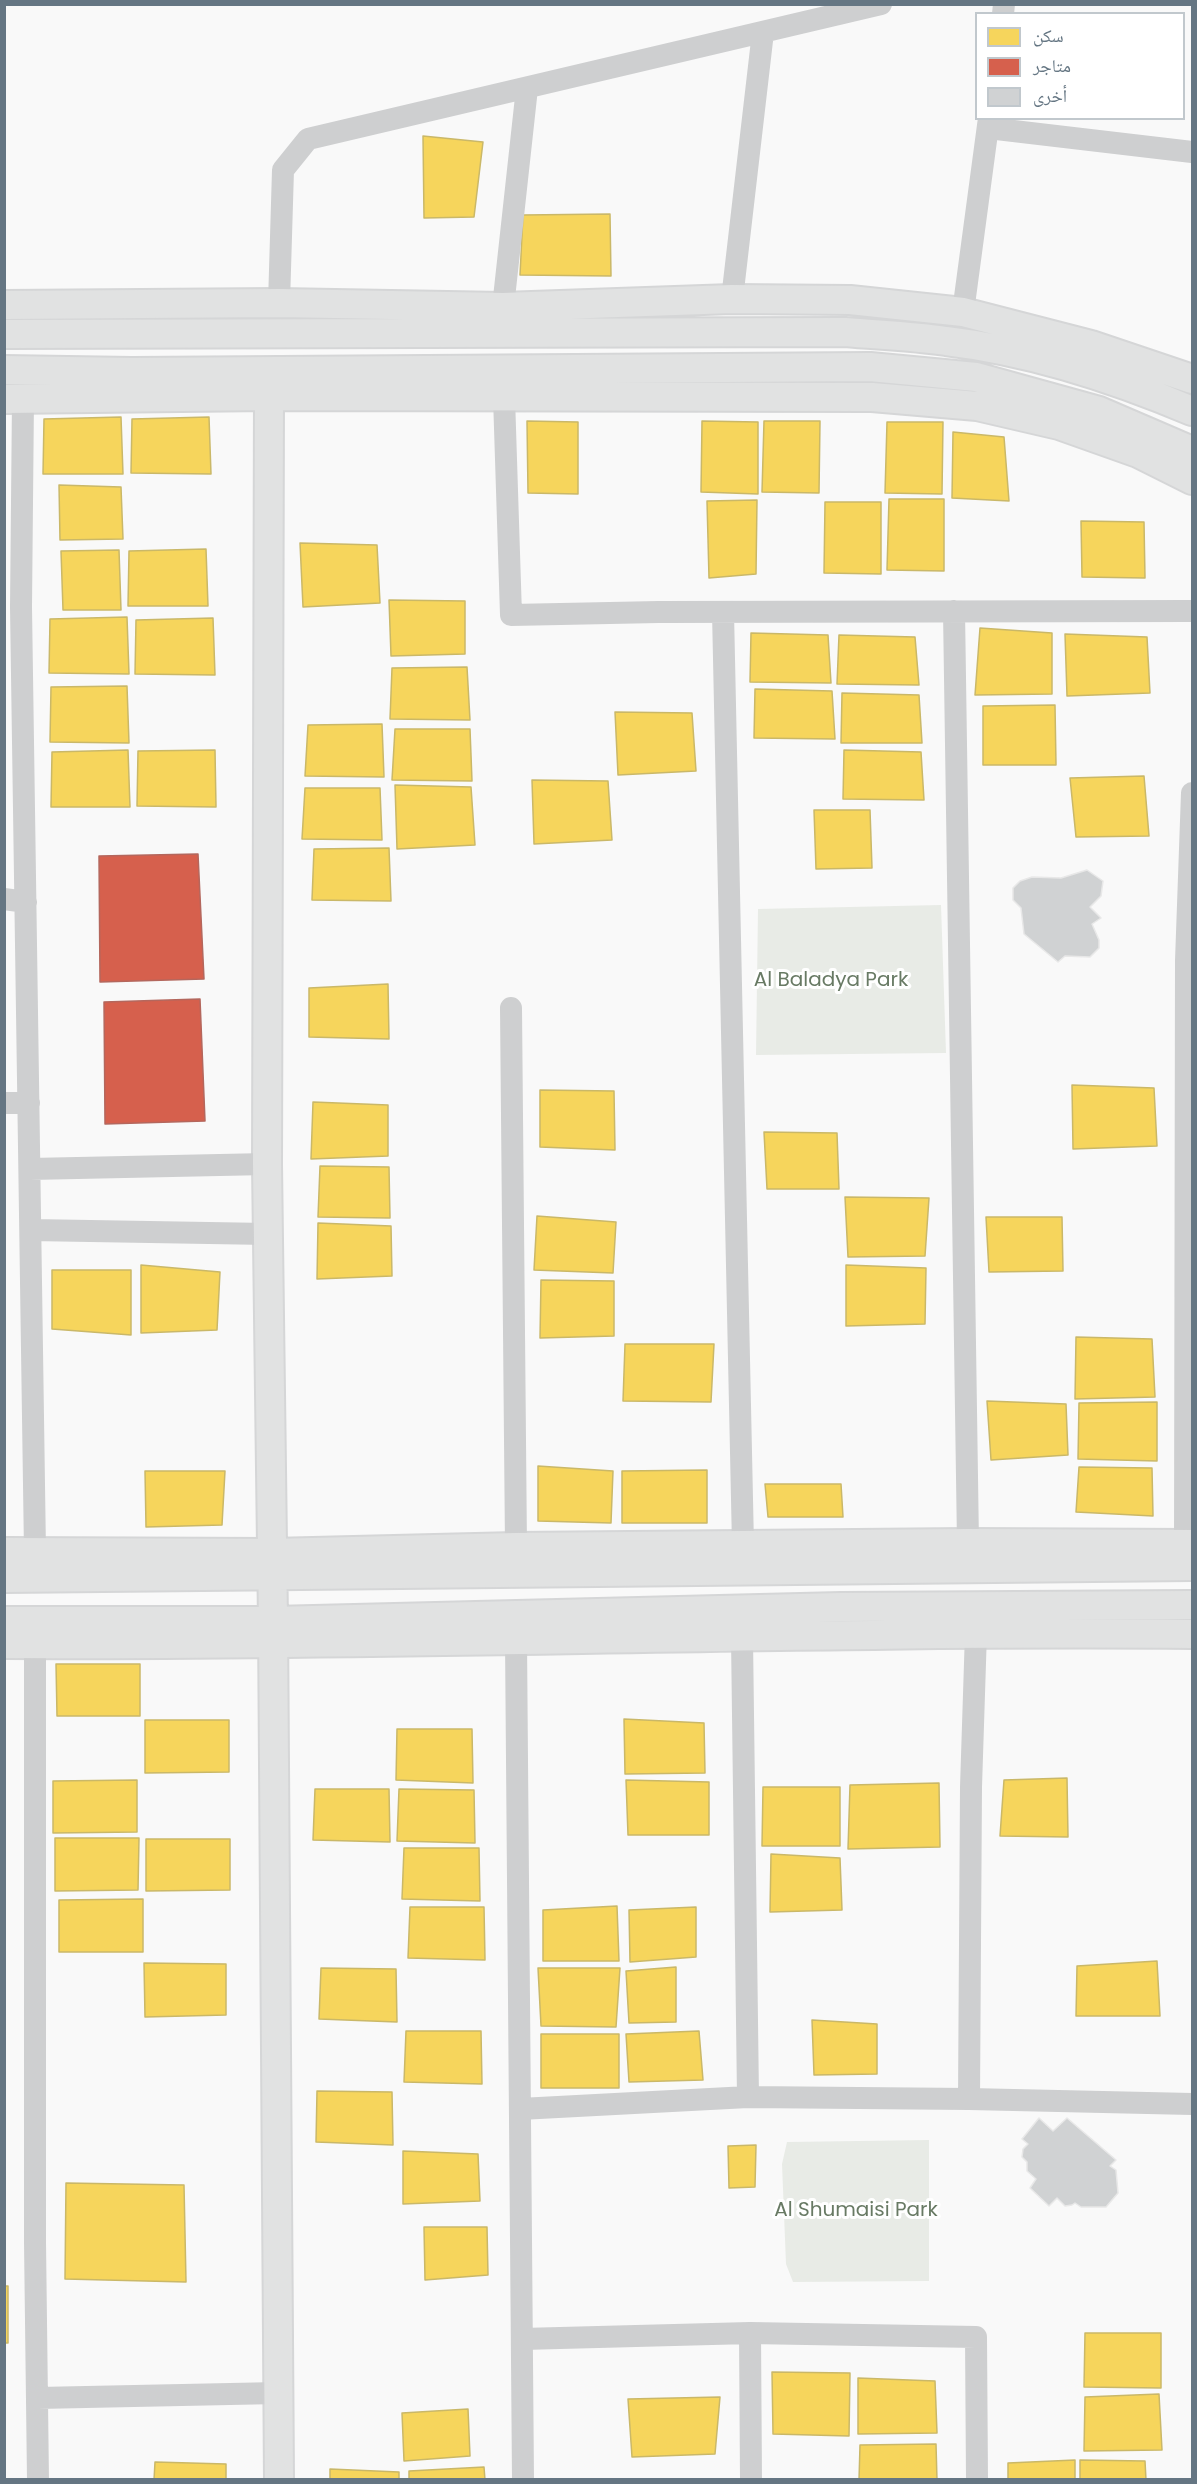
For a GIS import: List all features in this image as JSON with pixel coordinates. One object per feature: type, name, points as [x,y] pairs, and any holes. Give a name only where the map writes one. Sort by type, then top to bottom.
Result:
[{"type":"main road","points":[[4,305],[279,303],[503,307],[732,299],[850,300],[963,312],[1092,345],[1192,379]]},
{"type":"main road","points":[[4,334],[845,332],[947,341],[1037,358],[1131,385],[1192,411]]},
{"type":"main road","points":[[4,370],[132,372],[870,368],[976,377],[1099,411],[1192,451]]},
{"type":"main road","points":[[269,396],[267,1164],[279,2480]]},
{"type":"main road","points":[[14,398],[872,397],[977,406],[1059,425],[1138,453],[1192,480]]},
{"type":"main road","points":[[4,1578],[272,1564],[516,1547],[968,1543],[1190,1552]]},
{"type":"main road","points":[[4,1552],[35,1551],[272,1564],[1190,1552]]},
{"type":"main road","points":[[4,1644],[841,1607],[1192,1605]]},
{"type":"main road","points":[[4,1621],[516,1640],[742,1638],[976,1632],[1192,1634]]},
{"type":"street","points":[[279,303],[283,170],[308,139],[882,4]]},
{"type":"street","points":[[732,299],[763,32]]},
{"type":"street","points":[[503,307],[527,88]]},
{"type":"street","points":[[963,312],[988,123],[1192,152]]},
{"type":"street","points":[[504,397],[511,615],[1192,611]]},
{"type":"street","points":[[14,398],[15,901],[29,1103],[35,1551]]},
{"type":"street","points":[[954,611],[968,1543]]},
{"type":"street","points":[[723,612],[744,1545]]},
{"type":"street","points":[[1190,1552],[1189,961],[1192,793]]},
{"type":"street","points":[[512,1008],[516,1547]]},
{"type":"street","points":[[4,1103],[29,1103]]},
{"type":"street","points":[[30,1169],[267,1164]]},
{"type":"street","points":[[31,1230],[268,1234]]},
{"type":"street","points":[[969,2098],[971,1787],[976,1632]]},
{"type":"street","points":[[742,1638],[748,2097]]},
{"type":"street","points":[[516,1640],[523,2480]]},
{"type":"street","points":[[35,1644],[35,2242],[38,2480]]},
{"type":"street","points":[[520,2109],[748,2097],[969,2098],[1192,2104]]},
{"type":"street","points":[[522,2339],[750,2333],[976,2337],[977,2480]]},
{"type":"street","points":[[750,2333],[751,2480]]},
{"type":"street","points":[[38,2398],[278,2392]]},
{"type":"green space","name":"Al Baladya Park","points":[[941,905],[946,1053],[756,1055],[758,909]]},
{"type":"green space","name":"Al Shumaisi Park","points":[[929,2140],[929,2281],[793,2282],[786,2264],[782,2164],[787,2142]]},
{"type":"building: سكن","points":[[423,136],[483,142],[474,217],[424,218]]},
{"type":"building: سكن","points":[[610,214],[611,276],[520,275],[523,215]]},
{"type":"building: سكن","points":[[121,417],[123,474],[43,474],[44,419]]},
{"type":"building: سكن","points":[[209,417],[211,474],[131,473],[132,419]]},
{"type":"building: سكن","points":[[527,421],[578,422],[578,494],[528,493]]},
{"type":"building: سكن","points":[[702,421],[758,422],[758,494],[701,492]]},
{"type":"building: سكن","points":[[764,421],[820,421],[819,493],[762,492]]},
{"type":"building: سكن","points":[[887,422],[943,422],[942,494],[885,493]]},
{"type":"building: سكن","points":[[953,432],[1004,437],[1009,501],[952,498]]},
{"type":"building: سكن","points":[[59,485],[121,487],[123,539],[60,540]]},
{"type":"building: سكن","points":[[889,499],[944,499],[944,571],[887,570]]},
{"type":"building: سكن","points":[[757,500],[756,574],[709,578],[707,501]]},
{"type":"building: سكن","points":[[825,502],[881,502],[881,574],[824,573]]},
{"type":"building: سكن","points":[[1081,521],[1144,522],[1145,578],[1082,577]]},
{"type":"building: سكن","points":[[300,543],[377,545],[380,603],[303,607]]},
{"type":"building: سكن","points":[[206,549],[208,606],[128,606],[129,551]]},
{"type":"building: سكن","points":[[119,550],[121,610],[63,610],[61,551]]},
{"type":"building: سكن","points":[[389,600],[465,601],[465,654],[391,656]]},
{"type":"building: سكن","points":[[127,617],[129,674],[49,673],[50,619]]},
{"type":"building: سكن","points":[[213,618],[215,675],[135,674],[136,620]]},
{"type":"building: سكن","points":[[980,628],[1052,633],[1052,694],[975,695]]},
{"type":"building: سكن","points":[[751,633],[828,635],[831,683],[750,682]]},
{"type":"building: سكن","points":[[1065,634],[1147,637],[1150,693],[1067,696]]},
{"type":"building: سكن","points":[[839,635],[915,637],[919,685],[837,684]]},
{"type":"building: سكن","points":[[467,667],[470,720],[390,719],[392,668]]},
{"type":"building: سكن","points":[[127,686],[129,743],[50,742],[51,687]]},
{"type":"building: سكن","points":[[755,689],[832,691],[835,739],[754,738]]},
{"type":"building: سكن","points":[[842,693],[919,695],[922,743],[841,743]]},
{"type":"building: سكن","points":[[1055,705],[1056,765],[983,765],[983,706]]},
{"type":"building: سكن","points":[[615,712],[692,713],[696,771],[618,775]]},
{"type":"building: سكن","points":[[382,724],[384,777],[305,776],[308,725]]},
{"type":"building: سكن","points":[[395,729],[470,729],[472,781],[392,780]]},
{"type":"building: سكن","points":[[128,750],[130,807],[51,807],[52,752]]},
{"type":"building: سكن","points":[[215,750],[216,807],[137,806],[138,751]]},
{"type":"building: سكن","points":[[844,750],[921,752],[924,800],[843,799]]},
{"type":"building: سكن","points":[[1144,776],[1149,836],[1076,837],[1070,778]]},
{"type":"building: سكن","points":[[532,780],[608,781],[612,840],[534,844]]},
{"type":"building: سكن","points":[[395,785],[471,787],[475,845],[397,849]]},
{"type":"building: سكن","points":[[305,788],[380,788],[382,840],[302,839]]},
{"type":"building: سكن","points":[[814,810],[870,810],[872,868],[816,869]]},
{"type":"building: سكن","points":[[389,848],[391,901],[312,900],[314,849]]},
{"type":"building: سكن","points":[[388,984],[389,1039],[309,1037],[309,988]]},
{"type":"building: سكن","points":[[1072,1085],[1154,1088],[1157,1146],[1073,1149]]},
{"type":"building: سكن","points":[[540,1090],[614,1091],[615,1150],[540,1147]]},
{"type":"building: سكن","points":[[313,1102],[388,1105],[388,1156],[311,1159]]},
{"type":"building: سكن","points":[[764,1132],[837,1133],[839,1189],[767,1189]]},
{"type":"building: سكن","points":[[320,1166],[389,1167],[390,1218],[318,1217]]},
{"type":"building: سكن","points":[[845,1197],[929,1198],[925,1256],[848,1257]]},
{"type":"building: سكن","points":[[537,1216],[616,1222],[613,1273],[534,1270]]},
{"type":"building: سكن","points":[[986,1217],[1062,1217],[1063,1271],[989,1272]]},
{"type":"building: سكن","points":[[318,1223],[391,1226],[392,1276],[317,1279]]},
{"type":"building: سكن","points":[[141,1265],[220,1272],[217,1330],[141,1333]]},
{"type":"building: سكن","points":[[846,1265],[926,1268],[925,1324],[846,1326]]},
{"type":"building: سكن","points":[[52,1270],[131,1270],[131,1335],[52,1329]]},
{"type":"building: سكن","points":[[541,1280],[614,1281],[614,1336],[540,1338]]},
{"type":"building: سكن","points":[[1076,1337],[1152,1339],[1155,1397],[1075,1399]]},
{"type":"building: سكن","points":[[625,1344],[714,1344],[711,1402],[623,1401]]},
{"type":"building: سكن","points":[[987,1401],[1066,1404],[1068,1455],[991,1460]]},
{"type":"building: سكن","points":[[1157,1402],[1157,1461],[1078,1459],[1079,1403]]},
{"type":"building: سكن","points":[[538,1466],[613,1471],[611,1523],[538,1521]]},
{"type":"building: سكن","points":[[1079,1467],[1152,1468],[1153,1516],[1076,1512]]},
{"type":"building: سكن","points":[[707,1470],[707,1523],[622,1523],[622,1471]]},
{"type":"building: سكن","points":[[145,1471],[225,1471],[222,1525],[146,1527]]},
{"type":"building: سكن","points":[[765,1484],[841,1484],[843,1517],[768,1517]]},
{"type":"building: سكن","points":[[56,1664],[140,1664],[140,1716],[57,1716]]},
{"type":"building: سكن","points":[[624,1719],[704,1723],[705,1773],[625,1774]]},
{"type":"building: سكن","points":[[145,1720],[229,1720],[229,1772],[145,1773]]},
{"type":"building: سكن","points":[[397,1729],[472,1729],[473,1783],[396,1780]]},
{"type":"building: سكن","points":[[1067,1778],[1068,1837],[1000,1836],[1004,1780]]},
{"type":"building: سكن","points":[[137,1780],[137,1832],[53,1833],[53,1781]]},
{"type":"building: سكن","points":[[626,1780],[709,1782],[709,1835],[628,1835]]},
{"type":"building: سكن","points":[[939,1783],[940,1847],[848,1849],[850,1785]]},
{"type":"building: سكن","points":[[763,1787],[840,1787],[840,1846],[762,1846]]},
{"type":"building: سكن","points":[[315,1789],[389,1789],[390,1842],[313,1840]]},
{"type":"building: سكن","points":[[399,1789],[474,1790],[475,1843],[397,1841]]},
{"type":"building: سكن","points":[[55,1838],[139,1838],[138,1890],[55,1891]]},
{"type":"building: سكن","points":[[146,1839],[230,1839],[230,1890],[146,1891]]},
{"type":"building: سكن","points":[[404,1848],[479,1848],[480,1901],[402,1899]]},
{"type":"building: سكن","points":[[771,1854],[840,1858],[842,1910],[770,1912]]},
{"type":"building: سكن","points":[[143,1899],[143,1952],[59,1952],[59,1900]]},
{"type":"building: سكن","points":[[617,1906],[619,1961],[543,1961],[543,1910]]},
{"type":"building: سكن","points":[[410,1907],[484,1907],[485,1960],[408,1958]]},
{"type":"building: سكن","points":[[696,1907],[696,1957],[630,1962],[629,1910]]},
{"type":"building: سكن","points":[[1157,1961],[1160,2016],[1076,2016],[1077,1966]]},
{"type":"building: سكن","points":[[144,1963],[226,1964],[226,2015],[145,2017]]},
{"type":"building: سكن","points":[[676,1967],[676,2022],[629,2023],[626,1971]]},
{"type":"building: سكن","points":[[321,1968],[396,1969],[397,2022],[319,2019]]},
{"type":"building: سكن","points":[[538,1968],[620,1968],[616,2027],[541,2026]]},
{"type":"building: سكن","points":[[812,2020],[877,2024],[877,2074],[814,2075]]},
{"type":"building: سكن","points":[[406,2031],[481,2031],[482,2084],[404,2082]]},
{"type":"building: سكن","points":[[699,2031],[703,2080],[629,2082],[626,2034]]},
{"type":"building: سكن","points":[[541,2034],[619,2034],[619,2088],[541,2088]]},
{"type":"building: سكن","points":[[317,2091],[392,2092],[393,2145],[316,2142]]},
{"type":"building: سكن","points":[[756,2145],[755,2187],[729,2188],[728,2146]]},
{"type":"building: سكن","points":[[403,2151],[478,2154],[480,2201],[403,2204]]},
{"type":"building: سكن","points":[[66,2183],[184,2185],[186,2282],[65,2279]]},
{"type":"building: سكن","points":[[424,2227],[487,2227],[488,2275],[425,2280]]},
{"type":"building: سكن","points":[[4,2286],[8,2286],[8,2343],[4,2343]]},
{"type":"building: سكن","points":[[1085,2333],[1161,2333],[1161,2388],[1084,2387]]},
{"type":"building: سكن","points":[[772,2372],[850,2373],[849,2436],[773,2434]]},
{"type":"building: سكن","points":[[858,2378],[935,2381],[937,2433],[858,2434]]},
{"type":"building: سكن","points":[[1159,2394],[1162,2450],[1084,2451],[1085,2397]]},
{"type":"building: سكن","points":[[720,2397],[715,2454],[632,2457],[628,2399]]},
{"type":"building: سكن","points":[[468,2409],[470,2456],[404,2461],[402,2413]]},
{"type":"building: سكن","points":[[936,2444],[937,2480],[859,2480],[860,2445]]},
{"type":"building: سكن","points":[[1075,2460],[1075,2480],[1008,2480],[1008,2463]]},
{"type":"building: سكن","points":[[1080,2460],[1145,2461],[1146,2480],[1080,2480]]},
{"type":"building: سكن","points":[[155,2462],[226,2464],[226,2480],[154,2480]]},
{"type":"building: سكن","points":[[484,2467],[485,2480],[409,2480],[409,2471]]},
{"type":"building: سكن","points":[[330,2469],[399,2472],[399,2480],[330,2480]]},
{"type":"building: متاجر","points":[[198,854],[204,979],[100,982],[99,856]]},
{"type":"building: متاجر","points":[[200,999],[205,1121],[105,1124],[104,1002]]},
{"type":"building: أخرى","points":[[1087,870],[1103,881],[1101,896],[1090,907],[1101,918],[1092,924],[1099,940],[1099,948],[1090,957],[1065,956],[1058,962],[1024,934],[1021,908],[1013,900],[1013,888],[1020,881],[1032,877],[1061,878]]},
{"type":"building: أخرى","points":[[1039,2118],[1053,2131],[1067,2118],[1116,2160],[1110,2166],[1116,2170],[1118,2193],[1106,2207],[1081,2207],[1075,2203],[1065,2206],[1057,2198],[1049,2206],[1030,2188],[1036,2179],[1027,2171],[1027,2162],[1022,2157],[1023,2149],[1028,2144],[1022,2139]]}]
